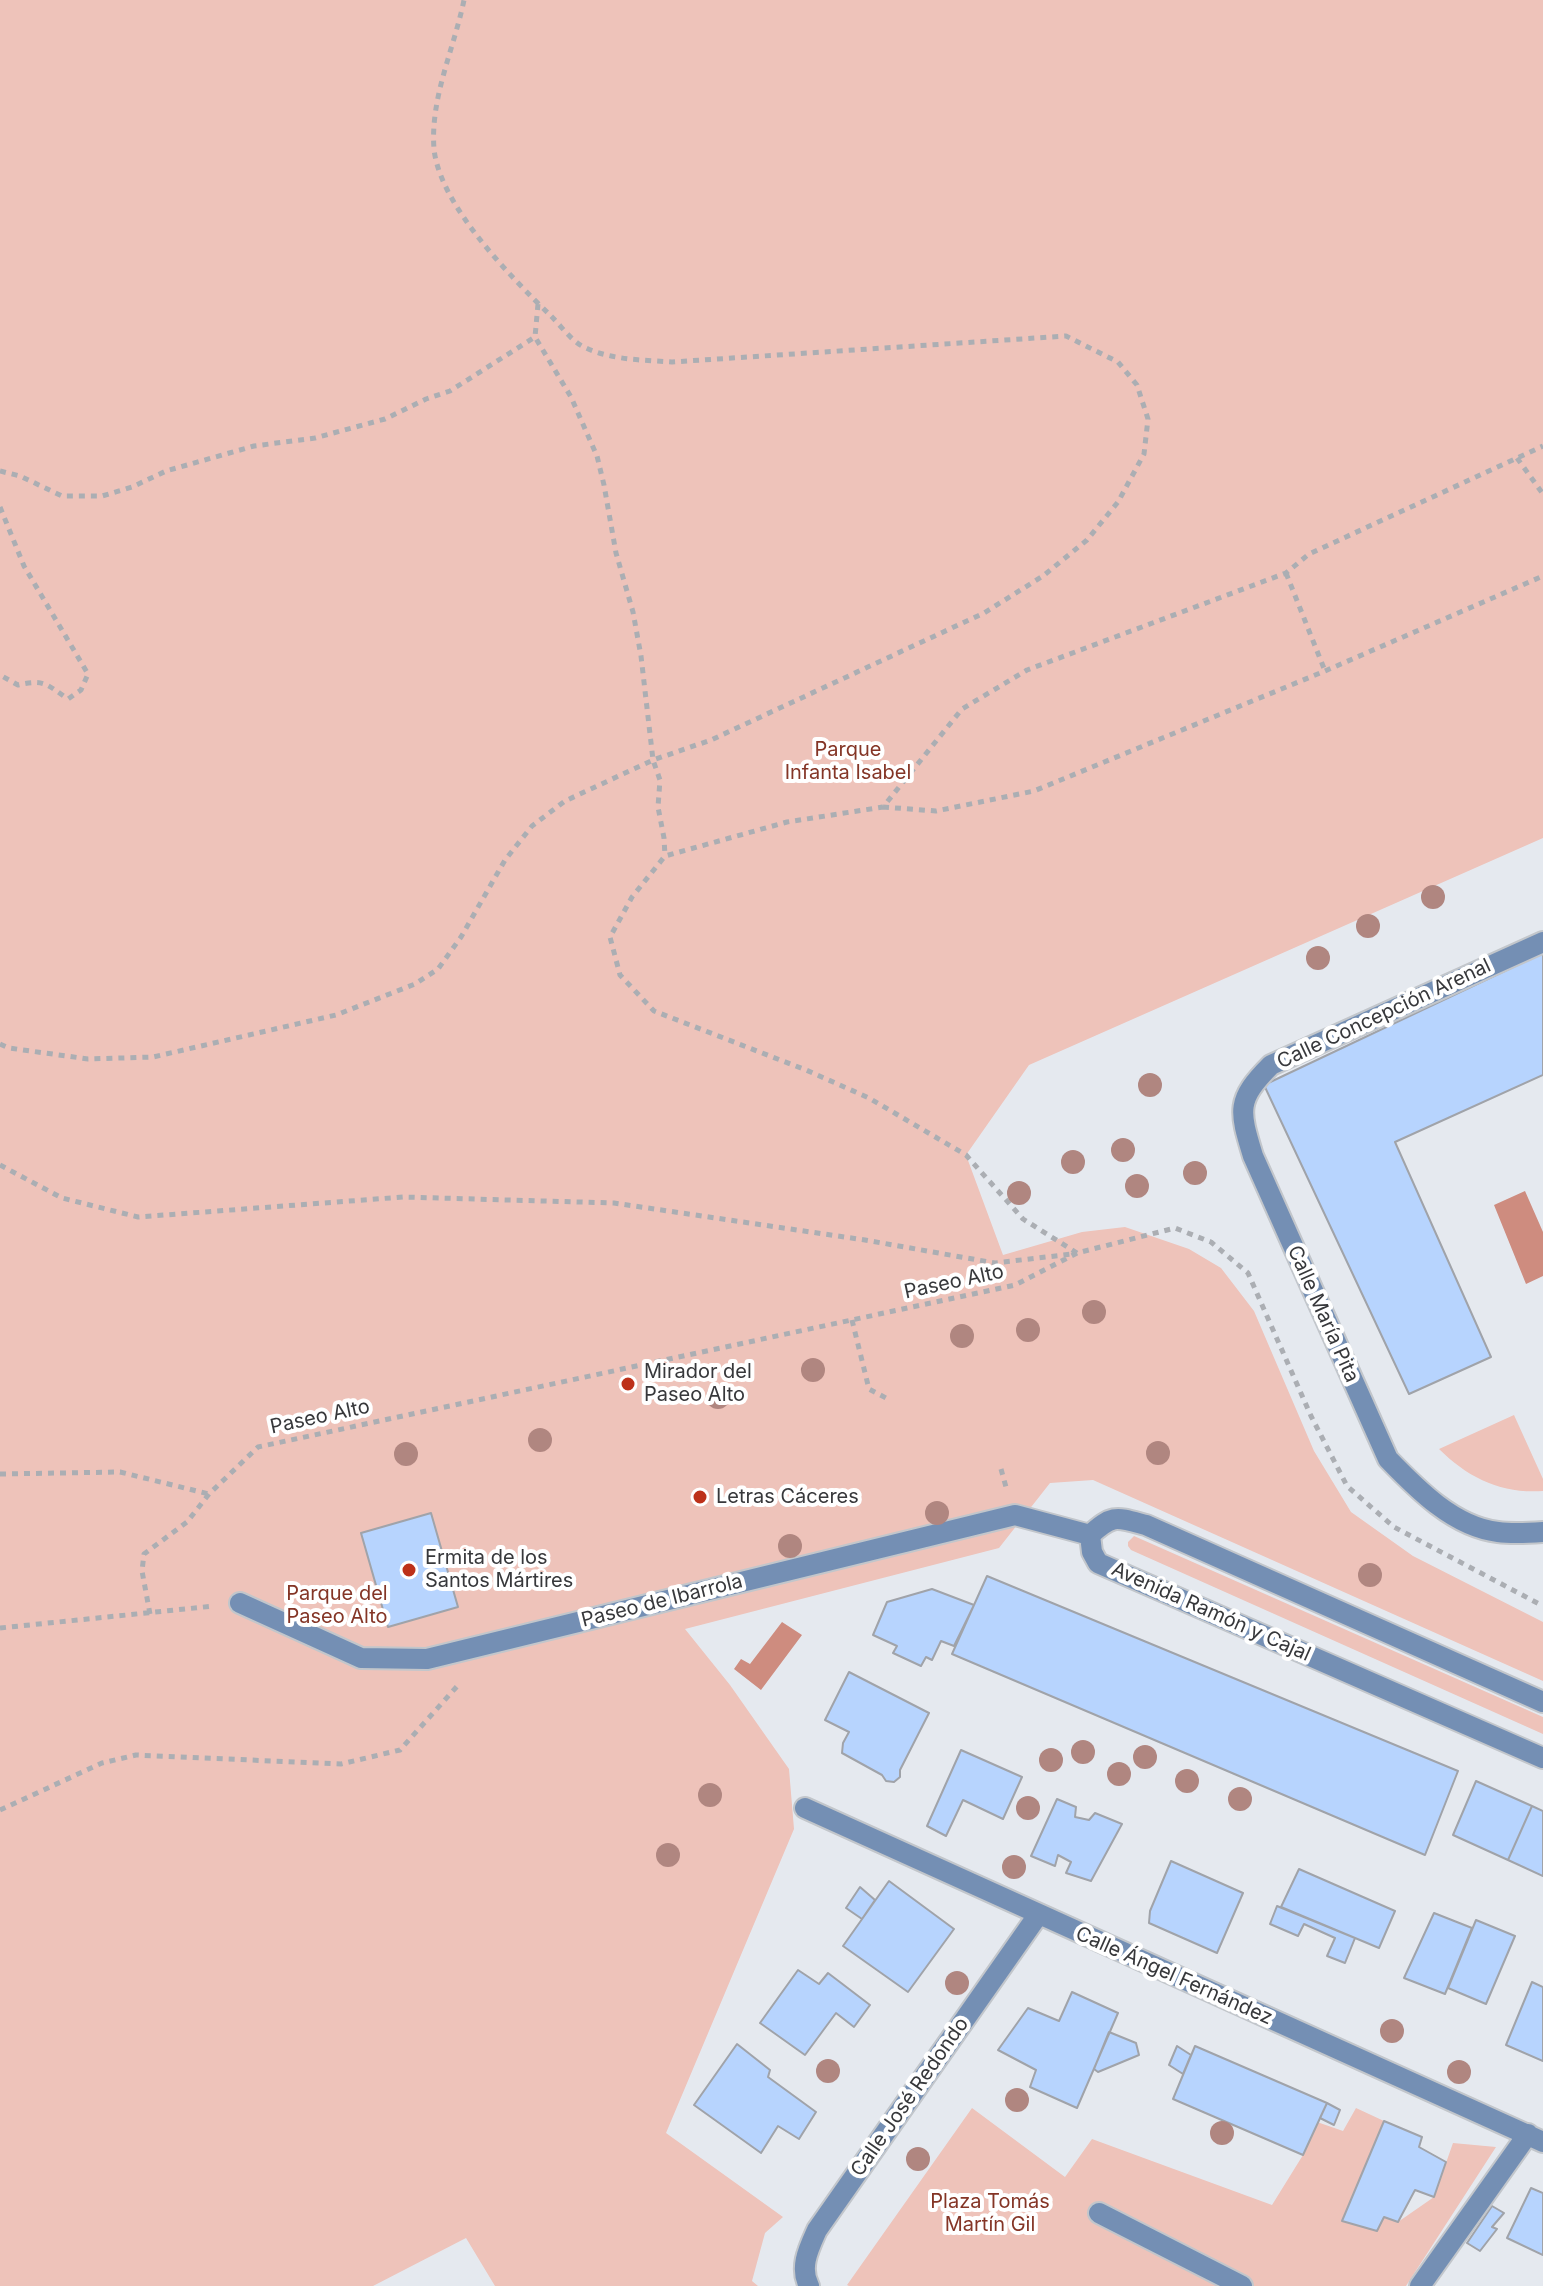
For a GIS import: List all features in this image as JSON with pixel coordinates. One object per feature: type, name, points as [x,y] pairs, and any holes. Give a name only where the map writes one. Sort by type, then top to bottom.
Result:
[{"type":"street","name":"Calle Concepción Arenal","points":[[1243,1106],[1250,1086],[1271,1065],[1543,942]]},
{"type":"street","name":"Calle María Pita","points":[[1243,1106],[1245,1129],[1253,1156],[1388,1459],[1414,1487],[1463,1521],[1495,1532],[1543,1532]]},
{"type":"street","name":"Paseo de Ibarrola","points":[[240,1603],[361,1658],[427,1659],[1015,1515],[1090,1535]]},
{"type":"street","points":[[1090,1535],[1107,1520],[1121,1518],[1146,1525],[1543,1702]]},
{"type":"street","name":"Avenida Ramón y Cajal","points":[[1090,1535],[1092,1552],[1098,1563],[1543,1758]]},
{"type":"street","name":"Calle Ángel Fernández","points":[[805,1808],[1536,2138]]},
{"type":"street","name":"Calle José Redondo","points":[[809,2286],[804,2278],[806,2255],[817,2230],[1038,1915]]},
{"type":"street","points":[[1420,2286],[1536,2138]]},
{"type":"street","points":[[1099,2213],[1242,2286]]},
{"type":"path","points":[[0,1044],[9,1048],[88,1059],[153,1057],[336,1015],[415,984],[438,969],[461,937],[505,860],[532,826],[565,801],[653,760],[711,740],[984,613],[1043,576],[1087,540],[1118,502],[1144,454],[1148,419],[1137,385],[1118,362],[1066,336],[672,362],[615,358],[581,345],[522,288],[477,235],[441,178],[434,149],[435,110],[464,0]]},
{"type":"path","points":[[538,303],[535,337],[571,397],[597,456],[616,553],[633,612],[653,760],[660,780],[658,807],[665,856]]},
{"type":"path","points":[[0,471],[20,476],[62,496],[102,496],[132,487],[166,471],[254,446],[315,438],[385,419],[450,391],[535,337]]},
{"type":"path","points":[[883,807],[962,709],[1027,670],[1286,573],[1309,554],[1543,446]]},
{"type":"path","points":[[1517,458],[1543,494]]},
{"type":"path","points":[[0,507],[24,566],[88,674],[81,690],[68,699],[37,681],[18,685],[0,675]]},
{"type":"path","points":[[1286,573],[1325,671]]},
{"type":"path","points":[[1077,1253],[1023,1219],[966,1155],[869,1098],[654,1011],[620,975],[610,937],[632,897],[665,856],[787,822],[883,807],[936,811],[1034,791],[1325,671],[1543,576]]},
{"type":"path","points":[[0,1165],[62,1198],[138,1217],[403,1197],[614,1203],[865,1240],[995,1263],[1077,1253]]},
{"type":"path","name":"Paseo Alto","points":[[150,1614],[142,1571],[144,1554],[187,1522],[209,1494],[258,1447],[1015,1285],[1077,1253],[1175,1228],[1211,1242],[1248,1273],[1311,1416],[1347,1486],[1394,1527],[1543,1606]]},
{"type":"path","points":[[852,1320],[869,1389],[886,1398]]},
{"type":"path","points":[[0,1474],[120,1472],[209,1494]]},
{"type":"path","points":[[0,1628],[240,1603]]},
{"type":"path","points":[[0,1810],[102,1763],[136,1755],[341,1764],[400,1750],[497,1642]]},
{"type":"green space","points":[[0,0],[1543,0],[1543,838],[1029,1065],[966,1155],[1003,1255],[1082,1232],[1125,1227],[1189,1249],[1221,1268],[1254,1311],[1314,1451],[1351,1512],[1413,1556],[1543,1622],[1543,1681],[1093,1480],[1050,1483],[999,1548],[685,1629],[730,1685],[789,1769],[794,1829],[666,2133],[783,2217],[765,2233],[752,2281],[758,2286],[495,2286],[466,2238],[373,2286],[0,2286]]},
{"type":"green space","points":[[1514,1415],[1543,1479],[1543,1491],[1514,1490],[1486,1482],[1439,1449]]},
{"type":"green space","points":[[1134,1536],[1543,1717],[1543,1734],[1131,1550],[1128,1542]]},
{"type":"green space","name":"Plaza Tomás Martín Gil","points":[[972,2108],[1065,2177],[1092,2139],[1272,2205],[1303,2155],[1317,2122],[1343,2131],[1356,2108],[1384,2121],[1342,2220],[1376,2231],[1384,2217],[1398,2222],[1434,2197],[1453,2143],[1496,2147],[1406,2286],[847,2285]]},
{"type":"shaded area","points":[[1525,1191],[1543,1232],[1543,1276],[1526,1284],[1494,1205]]},
{"type":"shaded area","points":[[782,1622],[802,1635],[761,1690],[734,1669],[741,1659],[750,1664]]},
{"type":"building","points":[[1543,953],[1543,1075],[1395,1142],[1491,1357],[1409,1394],[1264,1085]]},
{"type":"building","name":"Ermita de los Santos Mártires","points":[[431,1513],[458,1607],[388,1627],[361,1533]]},
{"type":"building","points":[[987,1576],[1458,1771],[1425,1855],[952,1654]]},
{"type":"building","points":[[932,1589],[974,1605],[954,1646],[941,1641],[932,1660],[926,1657],[921,1666],[893,1653],[897,1646],[873,1635],[887,1602]]},
{"type":"building","points":[[849,1672],[929,1713],[900,1770],[900,1777],[894,1782],[886,1781],[882,1775],[842,1753],[849,1732],[825,1720]]},
{"type":"building","points":[[961,1750],[1022,1777],[1003,1819],[963,1800],[946,1836],[927,1826]]},
{"type":"building","points":[[1476,1781],[1532,1806],[1508,1860],[1453,1835]]},
{"type":"building","points":[[1057,1799],[1076,1807],[1075,1817],[1089,1820],[1095,1813],[1122,1824],[1091,1881],[1066,1873],[1071,1862],[1058,1855],[1055,1866],[1031,1856]]},
{"type":"building","points":[[1532,1806],[1543,1811],[1543,1876],[1508,1860]]},
{"type":"building","points":[[1171,1861],[1243,1893],[1217,1953],[1149,1923],[1150,1911]]},
{"type":"building","points":[[1299,1869],[1395,1911],[1379,1948],[1281,1907]]},
{"type":"building","points":[[889,1881],[954,1929],[908,1992],[843,1946]]},
{"type":"building","points":[[860,1887],[875,1900],[862,1919],[846,1908]]},
{"type":"building","points":[[1277,1906],[1355,1938],[1345,1963],[1327,1956],[1335,1938],[1304,1924],[1298,1936],[1270,1924]]},
{"type":"building","points":[[1434,1913],[1472,1928],[1445,1994],[1404,1978]]},
{"type":"building","points":[[1476,1920],[1515,1936],[1486,2004],[1448,1988]]},
{"type":"building","points":[[798,1970],[819,1984],[828,1973],[870,2005],[854,2027],[836,2013],[805,2055],[760,2023]]},
{"type":"building","points":[[1532,1982],[1543,1987],[1543,2061],[1506,2045]]},
{"type":"building","points":[[1072,1992],[1118,2013],[1077,2108],[1030,2087],[1036,2070],[998,2050],[1028,2008],[1059,2021]]},
{"type":"building","points":[[1109,2032],[1136,2043],[1139,2055],[1098,2072],[1094,2069]]},
{"type":"building","points":[[737,2044],[770,2070],[768,2077],[816,2112],[799,2139],[778,2126],[761,2153],[694,2105]]},
{"type":"building","points":[[1177,2046],[1191,2055],[1183,2074],[1169,2065]]},
{"type":"building","points":[[1195,2046],[1327,2103],[1303,2155],[1173,2099]]},
{"type":"building","points":[[1327,2103],[1340,2110],[1334,2125],[1320,2118]]},
{"type":"building","points":[[1384,2121],[1422,2137],[1419,2147],[1446,2162],[1434,2197],[1415,2190],[1398,2222],[1384,2217],[1377,2231],[1342,2221]]},
{"type":"building","points":[[1531,2188],[1543,2193],[1543,2255],[1507,2238]]},
{"type":"building","points":[[1492,2206],[1504,2213],[1492,2227],[1497,2229],[1480,2251],[1467,2243]]},
{"type":"place","name":"Mirador del Paseo Alto","points":[[628,1384]]},
{"type":"place","name":"Letras Cáceres","points":[[700,1497]]},
{"type":"place","name":"Ermita de los Santos Mártires","points":[[409,1570]]},
{"type":"park label","name":"Parque Infanta Isabel","points":[[848,762]]},
{"type":"park label","name":"Parque del Paseo Alto","points":[[337,1606]]}]
